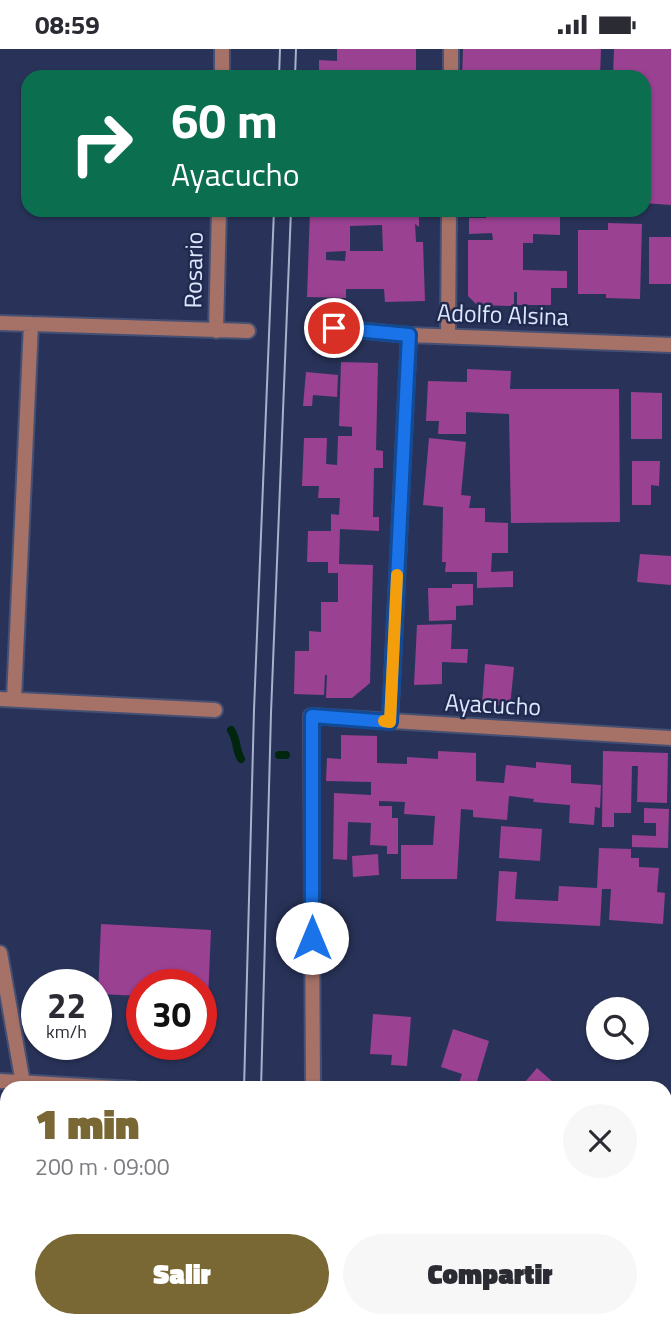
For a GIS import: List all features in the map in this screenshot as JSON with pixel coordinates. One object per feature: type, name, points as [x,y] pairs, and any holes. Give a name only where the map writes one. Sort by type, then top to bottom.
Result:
[{"type":"street","points":[[222,49],[222,70]]},
{"type":"street","points":[[451,49],[451,70]]},
{"type":"street","name":"Rosario","points":[[216,331],[219,217]]},
{"type":"street","points":[[448,336],[449,217]]},
{"type":"street","points":[[0,323],[248,331]]},
{"type":"street","points":[[31,324],[7,699],[215,710]]},
{"type":"street","name":"Adolfo Alsina","points":[[334,328],[409,335],[671,345]]},
{"type":"street","points":[[390,722],[409,335]]},
{"type":"street","name":"Ayacucho","points":[[313,1081],[312,716],[671,738]]},
{"type":"street","points":[[0,953],[23,1081]]},
{"type":"building","points":[[337,49],[416,49],[416,70],[319,70],[319,60],[337,61]]},
{"type":"building","points":[[463,49],[601,49],[600,70],[462,70]]},
{"type":"building","points":[[614,49],[671,49],[671,205],[651,204],[651,70],[613,70]]},
{"type":"building","points":[[310,217],[419,217],[419,227],[415,224],[416,242],[423,242],[425,301],[385,302],[384,289],[346,289],[346,298],[307,297]],"holes":[[[382,225],[383,251],[350,251],[350,226]],[[346,251],[345,261],[326,260],[326,252]]]},
{"type":"building","points":[[560,217],[560,235],[533,234],[533,243],[523,243],[523,270],[567,271],[567,288],[551,288],[551,305],[517,305],[517,292],[514,292],[514,306],[477,305],[468,296],[468,240],[493,240],[492,233],[469,234],[469,218]]},
{"type":"building","points":[[608,223],[642,224],[640,299],[606,298],[606,294],[578,294],[578,230],[608,230]]},
{"type":"building","points":[[649,237],[671,237],[671,284],[649,284]]},
{"type":"building","points":[[341,362],[378,363],[376,450],[383,451],[383,468],[374,468],[373,517],[379,517],[379,531],[340,529],[339,564],[373,565],[370,683],[352,698],[326,698],[327,675],[324,695],[294,694],[295,651],[309,651],[309,631],[321,632],[321,602],[338,602],[338,573],[328,573],[328,562],[307,562],[308,531],[331,531],[331,514],[339,515],[340,498],[318,498],[319,486],[302,486],[304,438],[327,438],[326,464],[337,465],[338,436],[352,436],[352,427],[339,426]]},
{"type":"building","points":[[467,369],[511,371],[510,389],[619,389],[620,522],[511,523],[509,414],[466,412],[466,434],[438,434],[439,421],[426,421],[428,381],[467,382]]},
{"type":"building","points":[[306,372],[338,375],[337,397],[313,395],[312,406],[303,406]]},
{"type":"building","points":[[631,392],[662,393],[662,439],[631,439]]},
{"type":"building","points":[[429,438],[466,442],[461,495],[471,496],[469,508],[485,508],[485,522],[508,523],[508,553],[492,553],[491,572],[513,571],[513,587],[477,588],[477,572],[445,572],[446,562],[442,562],[443,507],[423,505]]},
{"type":"building","points":[[632,461],[660,461],[659,486],[651,485],[651,505],[632,505]]},
{"type":"building","points":[[640,554],[671,556],[671,585],[637,582]]},
{"type":"building","points":[[452,584],[473,584],[473,605],[456,606],[456,620],[429,621],[428,588],[452,588]]},
{"type":"building","points":[[452,624],[451,649],[468,649],[467,663],[442,662],[442,684],[414,685],[417,625]]},
{"type":"building","points":[[485,664],[514,667],[510,706],[482,704]]},
{"type":"building","points":[[341,735],[377,736],[377,763],[407,764],[407,757],[438,759],[438,751],[476,753],[476,781],[504,783],[506,765],[536,768],[536,762],[571,765],[571,783],[601,785],[600,808],[595,807],[594,825],[569,823],[570,805],[533,802],[534,799],[509,796],[507,820],[473,817],[473,810],[461,809],[457,879],[401,879],[401,845],[433,845],[435,816],[404,814],[405,802],[379,801],[379,806],[392,806],[392,818],[398,818],[398,854],[387,854],[387,846],[370,845],[371,823],[348,822],[347,860],[333,859],[334,793],[371,795],[371,782],[326,781],[327,758],[341,759]]},
{"type":"building","points":[[603,751],[668,753],[667,803],[637,802],[638,766],[632,766],[631,813],[614,813],[614,827],[602,827]]},
{"type":"building","points":[[644,808],[669,809],[668,848],[632,847],[632,835],[656,836],[656,823],[644,823]]},
{"type":"building","points":[[501,826],[542,829],[540,861],[499,858]]},
{"type":"building","points":[[599,848],[631,849],[631,858],[639,858],[639,867],[659,868],[657,892],[665,893],[663,924],[609,920],[611,889],[602,889],[600,926],[496,921],[499,871],[517,872],[515,899],[558,901],[559,886],[597,888]]},
{"type":"building","points":[[378,854],[379,875],[353,877],[352,856]]},
{"type":"building","points":[[101,924],[211,930],[209,969],[126,969],[126,995],[112,995],[112,969],[99,969]]},
{"type":"building","points":[[373,1014],[411,1017],[407,1066],[391,1065],[392,1055],[370,1054]]},
{"type":"building","points":[[453,1029],[489,1041],[477,1081],[460,1081],[462,1074],[441,1067]]},
{"type":"building","points":[[537,1068],[552,1081],[526,1081]]},
{"type":"waterway","points":[[231,730],[241,759]]},
{"type":"waterway","points":[[279,755],[286,755]]},
{"type":"tram line","points":[[279,70],[280,49]]},
{"type":"tram line","points":[[295,70],[296,49]]},
{"type":"tram line","points":[[244,1081],[254,710],[274,217]]},
{"type":"tram line","points":[[261,1081],[271,713],[291,217]]},
{"type":"slow traffic","points":[[384,721],[390,722],[397,575]]},
{"type":"route","points":[[312,938],[312,716],[390,722],[409,335],[334,328]]}]
